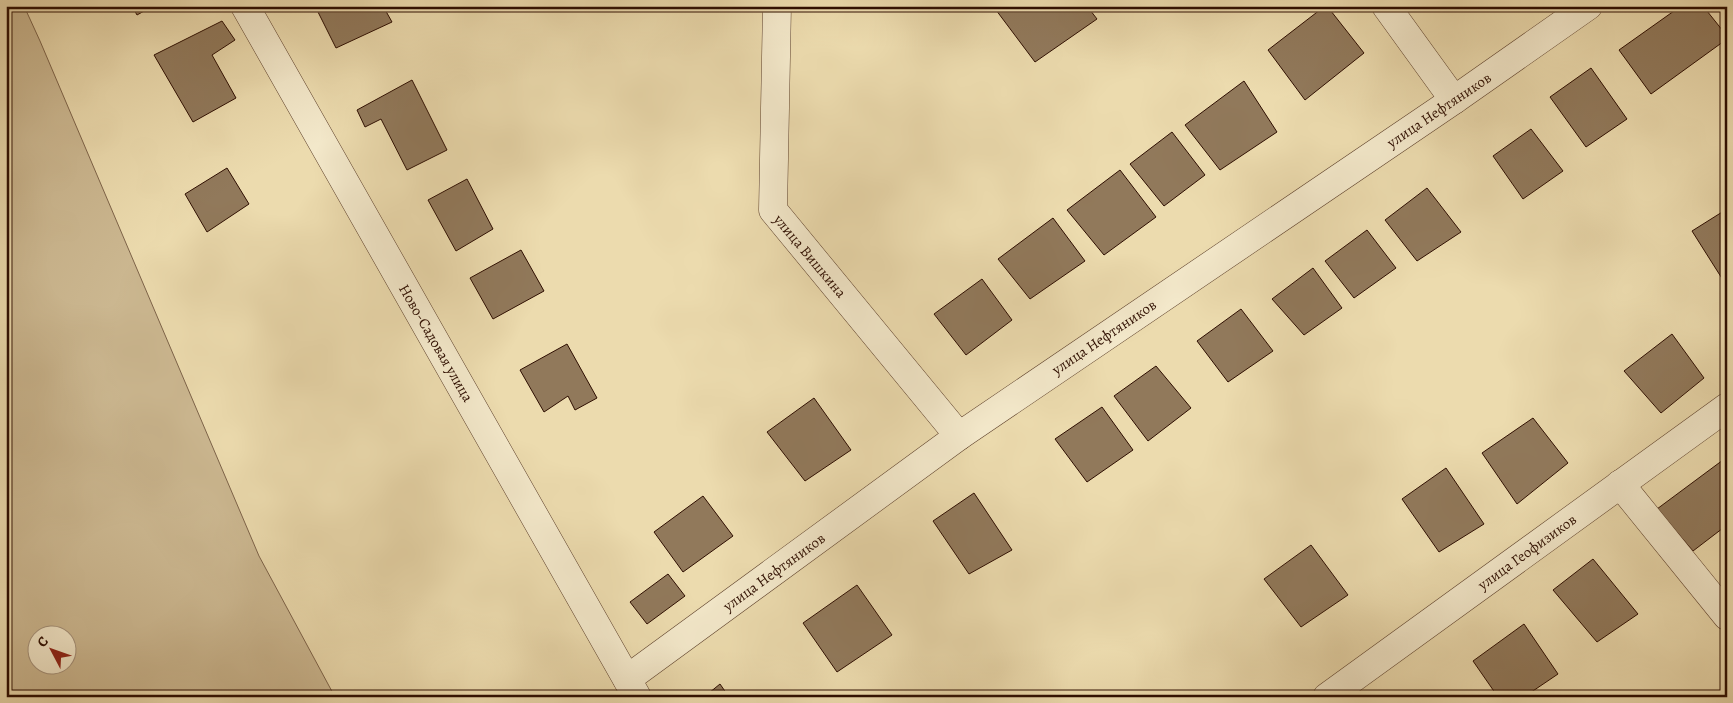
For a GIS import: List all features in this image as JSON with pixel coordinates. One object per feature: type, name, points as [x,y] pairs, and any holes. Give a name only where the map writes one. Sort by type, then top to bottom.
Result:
[{"type":"street","name":"Ново-Садовая улица","points":[[245,6],[632,688]]},
{"type":"street","name":"улица Вишкина","points":[[777,6],[773,210],[959,436]]},
{"type":"street","points":[[1386,6],[1454,100]]},
{"type":"street","name":"улица Нефтяников","points":[[632,688],[959,436],[1454,100],[1588,6]]},
{"type":"street","name":"улица Геофизиков","points":[[1327,697],[1727,407]]},
{"type":"street","points":[[1620,484],[1727,616]]},
{"type":"shaded area","points":[[6,6],[24,6],[259,556],[335,697],[6,697]]},
{"type":"building","points":[[132,6],[153,6],[137,15]]},
{"type":"building","points":[[320,6],[383,6],[392,22],[336,48],[316,8]]},
{"type":"building","points":[[993,6],[1087,6],[1097,19],[1035,62]]},
{"type":"building","points":[[1327,6],[1364,53],[1305,100],[1268,50]]},
{"type":"building","points":[[1681,6],[1703,6],[1727,36],[1727,39],[1651,94],[1619,50]]},
{"type":"building","points":[[222,21],[235,40],[212,55],[236,98],[193,122],[154,55]]},
{"type":"building","points":[[1591,68],[1627,119],[1586,147],[1550,97]]},
{"type":"building","points":[[412,80],[447,150],[407,170],[381,119],[365,127],[357,110]]},
{"type":"building","points":[[1244,81],[1277,132],[1220,170],[1185,125]]},
{"type":"building","points":[[1531,129],[1563,171],[1523,199],[1493,156]]},
{"type":"building","points":[[1172,132],[1205,175],[1164,206],[1130,164]]},
{"type":"building","points":[[227,168],[249,204],[207,232],[185,194]]},
{"type":"building","points":[[1120,170],[1156,217],[1104,255],[1067,210]]},
{"type":"building","points":[[467,179],[493,229],[456,251],[428,200]]},
{"type":"building","points":[[1427,188],[1461,232],[1417,261],[1385,220]]},
{"type":"building","points":[[1727,209],[1727,278],[1723,280],[1692,231]]},
{"type":"building","points":[[1053,218],[1085,261],[1030,299],[998,259]]},
{"type":"building","points":[[1367,230],[1396,268],[1354,298],[1325,261]]},
{"type":"building","points":[[521,250],[544,291],[493,319],[470,278]]},
{"type":"building","points":[[1313,268],[1342,308],[1304,335],[1272,299]]},
{"type":"building","points":[[982,279],[1012,320],[966,355],[934,314]]},
{"type":"building","points":[[1241,309],[1273,351],[1228,382],[1197,341]]},
{"type":"building","points":[[1672,334],[1704,378],[1661,413],[1624,371]]},
{"type":"building","points":[[567,344],[597,398],[575,410],[568,396],[544,412],[520,370]]},
{"type":"building","points":[[1156,366],[1191,408],[1148,441],[1114,396]]},
{"type":"building","points":[[814,398],[851,450],[805,481],[767,432]]},
{"type":"building","points":[[1102,407],[1133,450],[1087,482],[1055,439]]},
{"type":"building","points":[[1533,418],[1568,463],[1517,504],[1482,453]]},
{"type":"building","points":[[1727,457],[1727,525],[1693,551],[1657,509]]},
{"type":"building","points":[[1446,468],[1484,524],[1439,552],[1402,499]]},
{"type":"building","points":[[974,493],[1012,550],[969,574],[933,521]]},
{"type":"building","points":[[703,496],[733,536],[683,572],[654,532]]},
{"type":"building","points":[[1311,545],[1348,595],[1301,627],[1264,579]]},
{"type":"building","points":[[1593,559],[1638,614],[1597,642],[1553,590]]},
{"type":"building","points":[[668,574],[685,596],[647,624],[630,602]]},
{"type":"building","points":[[857,585],[892,635],[837,672],[803,623]]},
{"type":"building","points":[[1524,624],[1558,674],[1524,697],[1498,697],[1473,661]]},
{"type":"building","points":[[720,684],[729,697],[704,697]]}]
